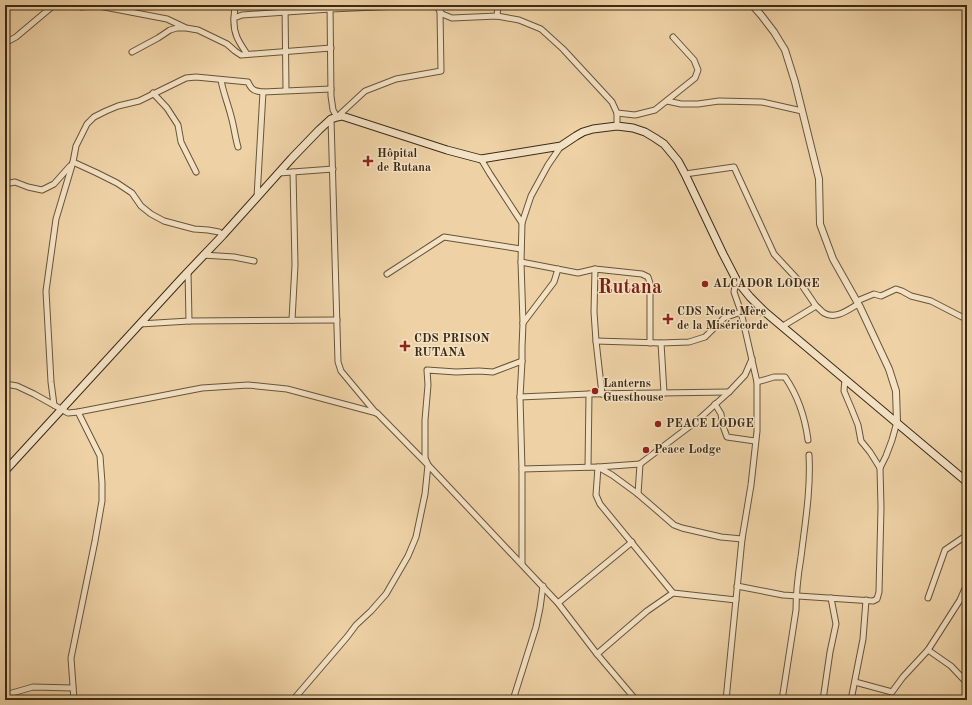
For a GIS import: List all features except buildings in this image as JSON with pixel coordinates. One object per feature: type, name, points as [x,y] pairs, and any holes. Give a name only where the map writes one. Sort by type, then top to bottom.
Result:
[{"type":"main road","points":[[5,471],[319,130],[334,118],[342,116],[447,150],[481,159],[561,146],[583,132],[593,129],[617,126],[633,128],[656,138],[664,144],[678,161],[737,281],[750,297],[765,312],[967,482]]},
{"type":"street","points":[[5,43],[16,37],[54,5]]},
{"type":"street","points":[[74,5],[82,7],[91,5]]},
{"type":"street","points":[[94,5],[167,19],[186,28]]},
{"type":"street","points":[[235,5],[233,27],[236,37],[247,54]]},
{"type":"street","points":[[285,5],[286,90]]},
{"type":"street","points":[[234,18],[242,15],[330,7],[423,5]]},
{"type":"street","points":[[436,5],[442,14],[452,18],[497,16],[519,20],[541,29],[564,50],[612,102],[617,113],[617,126]]},
{"type":"street","points":[[497,16],[498,5]]},
{"type":"street","points":[[737,586],[783,595],[873,601],[877,599],[879,592],[881,507],[880,468],[890,445],[897,422],[896,390],[889,369],[857,303],[833,259],[820,224],[818,179],[795,82],[785,50],[774,32],[751,6]]},
{"type":"street","points":[[330,7],[331,89],[334,118],[333,169],[338,362],[341,371],[377,414],[428,465],[543,586],[636,700]]},
{"type":"street","points":[[334,118],[365,91],[396,79],[441,71],[440,11]]},
{"type":"street","points":[[132,52],[170,30],[177,28],[198,30],[227,44],[241,55],[331,48]]},
{"type":"street","points":[[617,113],[635,115],[655,110],[695,78],[698,70],[694,60],[673,37]]},
{"type":"street","points":[[54,405],[46,291],[56,219],[76,146],[87,124],[94,117],[118,106],[139,101],[186,78],[196,77],[248,82],[250,88],[263,92],[331,89]]},
{"type":"street","points":[[221,80],[238,147]]},
{"type":"street","points":[[257,197],[263,92]]},
{"type":"street","points":[[153,94],[167,108],[178,125],[181,142],[196,172]]},
{"type":"street","points":[[666,101],[681,104],[698,104],[720,101],[762,102],[802,111]]},
{"type":"street","points":[[522,564],[520,397],[523,323],[521,262],[522,222],[531,196],[548,165],[561,146]]},
{"type":"street","points":[[481,159],[522,222]]},
{"type":"street","points":[[5,184],[15,182],[42,190],[54,184],[72,163]]},
{"type":"street","points":[[72,163],[117,183],[132,193],[141,206],[151,214],[164,221],[194,229],[219,232],[223,235]]},
{"type":"street","points":[[685,174],[734,167],[774,254],[799,281],[816,306],[823,312],[829,315],[836,315],[844,312],[874,294],[881,296],[896,289],[910,296],[931,301],[962,317],[967,318]]},
{"type":"street","points":[[279,173],[333,169]]},
{"type":"street","points":[[292,320],[295,265],[293,172]]},
{"type":"street","points":[[388,274],[444,237],[521,250]]},
{"type":"street","points":[[203,255],[234,257],[254,261]]},
{"type":"street","points":[[521,262],[578,273],[595,269],[642,274],[648,277],[650,283],[650,343]]},
{"type":"street","points":[[523,323],[554,282],[558,269]]},
{"type":"street","points":[[595,269],[594,312],[602,394]]},
{"type":"street","points":[[188,271],[189,321]]},
{"type":"street","points":[[726,700],[742,539],[751,485],[757,431],[757,382],[741,312],[734,292],[737,281]]},
{"type":"street","points":[[783,326],[816,306]]},
{"type":"street","points":[[596,341],[661,344],[689,342],[705,338],[724,318],[741,312],[765,312]]},
{"type":"street","points":[[140,324],[189,321],[337,320]]},
{"type":"street","points":[[661,344],[664,393]]},
{"type":"street","points":[[522,469],[598,467],[640,464],[698,420],[729,392],[745,375],[752,359]]},
{"type":"street","points":[[293,700],[347,638],[356,625],[386,594],[408,556],[416,537],[425,494],[428,465],[425,458],[425,420],[428,385],[427,370],[492,372],[522,361]]},
{"type":"street","points":[[757,382],[774,377],[785,377],[793,389],[803,414],[808,440]]},
{"type":"street","points":[[845,379],[844,391],[854,415],[862,441],[880,468]]},
{"type":"street","points":[[5,384],[17,386],[68,413],[202,388],[248,385],[287,389],[377,414]]},
{"type":"street","points":[[520,397],[589,394],[729,392]]},
{"type":"street","points":[[588,467],[589,394]]},
{"type":"street","points":[[716,404],[721,414],[727,437],[756,441]]},
{"type":"street","points":[[74,700],[71,658],[102,501],[100,456],[78,412]]},
{"type":"street","points":[[782,700],[796,610],[796,596],[810,470],[809,455]]},
{"type":"street","points":[[638,494],[640,464]]},
{"type":"street","points":[[598,467],[612,475],[638,494],[674,524],[682,528],[721,537],[742,539]]},
{"type":"street","points":[[598,467],[596,495],[600,504],[673,594]]},
{"type":"street","points":[[928,598],[945,550],[967,535]]},
{"type":"street","points":[[558,603],[632,542]]},
{"type":"street","points":[[855,682],[892,692],[903,677],[928,650],[960,600],[967,584]]},
{"type":"street","points":[[513,700],[536,627],[543,586]]},
{"type":"street","points":[[597,654],[648,611],[673,594],[736,600]]},
{"type":"street","points":[[823,700],[836,624],[831,598]]},
{"type":"street","points":[[851,700],[863,639],[866,600]]},
{"type":"street","points":[[928,650],[951,666],[967,683]]},
{"type":"street","points":[[5,695],[33,687],[73,688]]},
{"type":"place","name":"Hôpital de Rutana","points":[[368,161]]},
{"type":"place","name":"ALCADOR LODGE","points":[[705,284]]},
{"type":"place","name":"CDS Notre Mère de la Miséricorde","points":[[668,319]]},
{"type":"place","name":"CDS PRISON RUTANA","points":[[405,346]]},
{"type":"place","name":"Lanterns Guesthouse","points":[[595,391]]},
{"type":"place","name":"PEACE LODGE","points":[[658,424]]},
{"type":"place","name":"Peace Lodge","points":[[646,450]]},
{"type":"district","name":"Rutana","points":[[630,288]]}]
